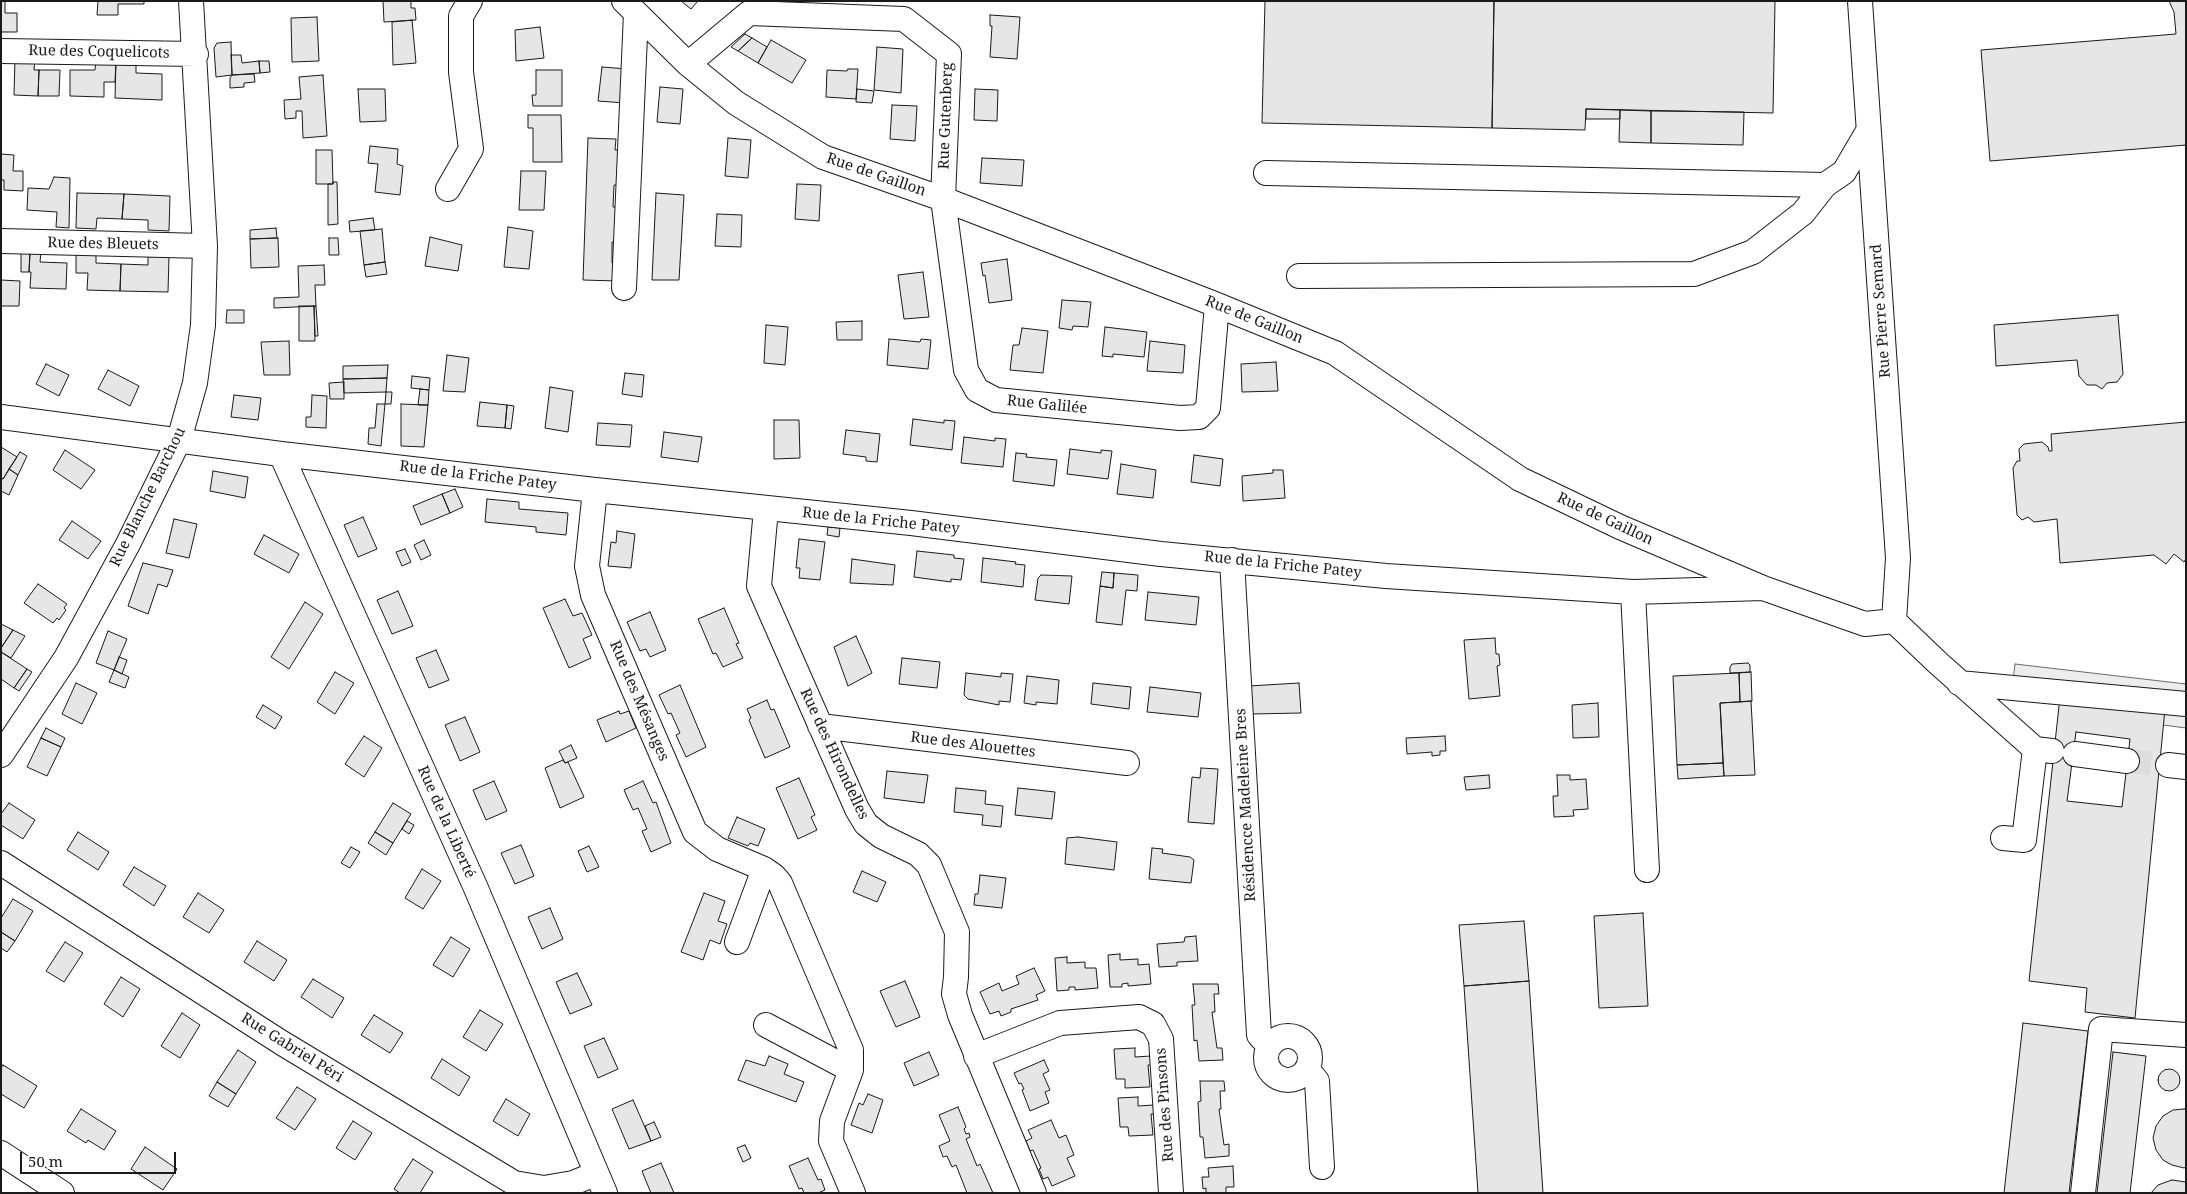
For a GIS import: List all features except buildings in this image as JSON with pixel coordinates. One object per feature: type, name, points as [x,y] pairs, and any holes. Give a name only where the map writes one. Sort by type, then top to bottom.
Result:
[{"type":"street","name":"Rue Blanche Barchou","points":[[1,755],[66,658],[128,544],[179,440],[196,383],[203,325],[205,246],[192,1]]},
{"type":"street","points":[[448,188],[470,149],[462,72],[461,16],[470,1]]},
{"type":"street","name":"Rue Pierre Semard","points":[[1860,1],[1898,558],[1894,620]]},
{"type":"street","points":[[624,288],[630,7]]},
{"type":"street","name":"Rue de Gaillon","points":[[630,7],[688,64],[736,103],[773,128],[823,157],[943,199],[1217,305],[1335,353],[1520,479],[1620,527],[1763,588],[1865,624],[1894,620]]},
{"type":"street","name":"Rue Gutenberg","points":[[688,64],[749,13],[904,19],[949,54],[943,199]]},
{"type":"street","name":"Rue des Coquelicots","points":[[1,51],[196,54]]},
{"type":"street","points":[[1299,276],[1694,274],[1753,252],[1803,213],[1825,185],[1844,172],[1868,131]]},
{"type":"street","points":[[1266,173],[1825,185]]},
{"type":"street","name":"Rue Galilée","points":[[943,199],[966,370],[976,390],[996,400],[1180,418],[1199,417],[1208,408],[1217,305]]},
{"type":"street","name":"Rue des Bleuets","points":[[1,241],[205,246]]},
{"type":"street","name":"Rue de la Friche Patey","points":[[1,417],[282,454],[595,490],[911,524],[1161,554],[1386,576],[1633,592],[1763,588]]},
{"type":"street","name":"Rue de la Liberté","points":[[282,454],[474,886],[600,1183]]},
{"type":"street","name":"Rue des Mésanges","points":[[595,490],[587,566],[593,595],[695,832],[717,849],[764,869],[780,883],[851,1050],[851,1070],[832,1120],[831,1141],[853,1193]]},
{"type":"street","name":"Rue des Hirondelles","points":[[766,509],[759,586],[857,809],[866,824],[881,836],[918,854],[929,865],[958,932],[954,994],[960,1015],[1034,1193]]},
{"type":"street","name":"Résidencce Madeleine Bres","points":[[1232,560],[1259,1035],[1269,1046],[1266,1055],[1266,1065],[1271,1073],[1278,1078],[1295,1079],[1302,1075],[1307,1068],[1317,1081],[1322,1167]]},
{"type":"street","points":[[1633,592],[1648,870]]},
{"type":"street","points":[[1894,620],[1959,683],[2054,751],[2127,761]]},
{"type":"street","points":[[1959,683],[2186,704]]},
{"type":"street","name":"Rue des Alouettes","points":[[820,726],[1127,763]]},
{"type":"street","points":[[2002,838],[2024,840],[2054,751]]},
{"type":"street","name":"Rue Gabriel Péri","points":[[1,862],[282,1043],[514,1183],[544,1188],[573,1183],[600,1183]]},
{"type":"street","points":[[737,942],[764,869]]},
{"type":"street","name":"Rue des Pinsons","points":[[976,1056],[1060,1023],[1139,1017],[1153,1024],[1161,1040],[1171,1193]]},
{"type":"street","points":[[766,1025],[851,1070]]},
{"type":"street","points":[[2083,1193],[2101,1029],[2185,1028]]},
{"type":"street","points":[[1,1154],[62,1193]]},
{"type":"shaded area","points":[[2015,664],[2186,684],[2186,728],[2163,725],[2164,709],[2011,697]]},
{"type":"tunnel","points":[[2127,761],[2168,765]]}]
